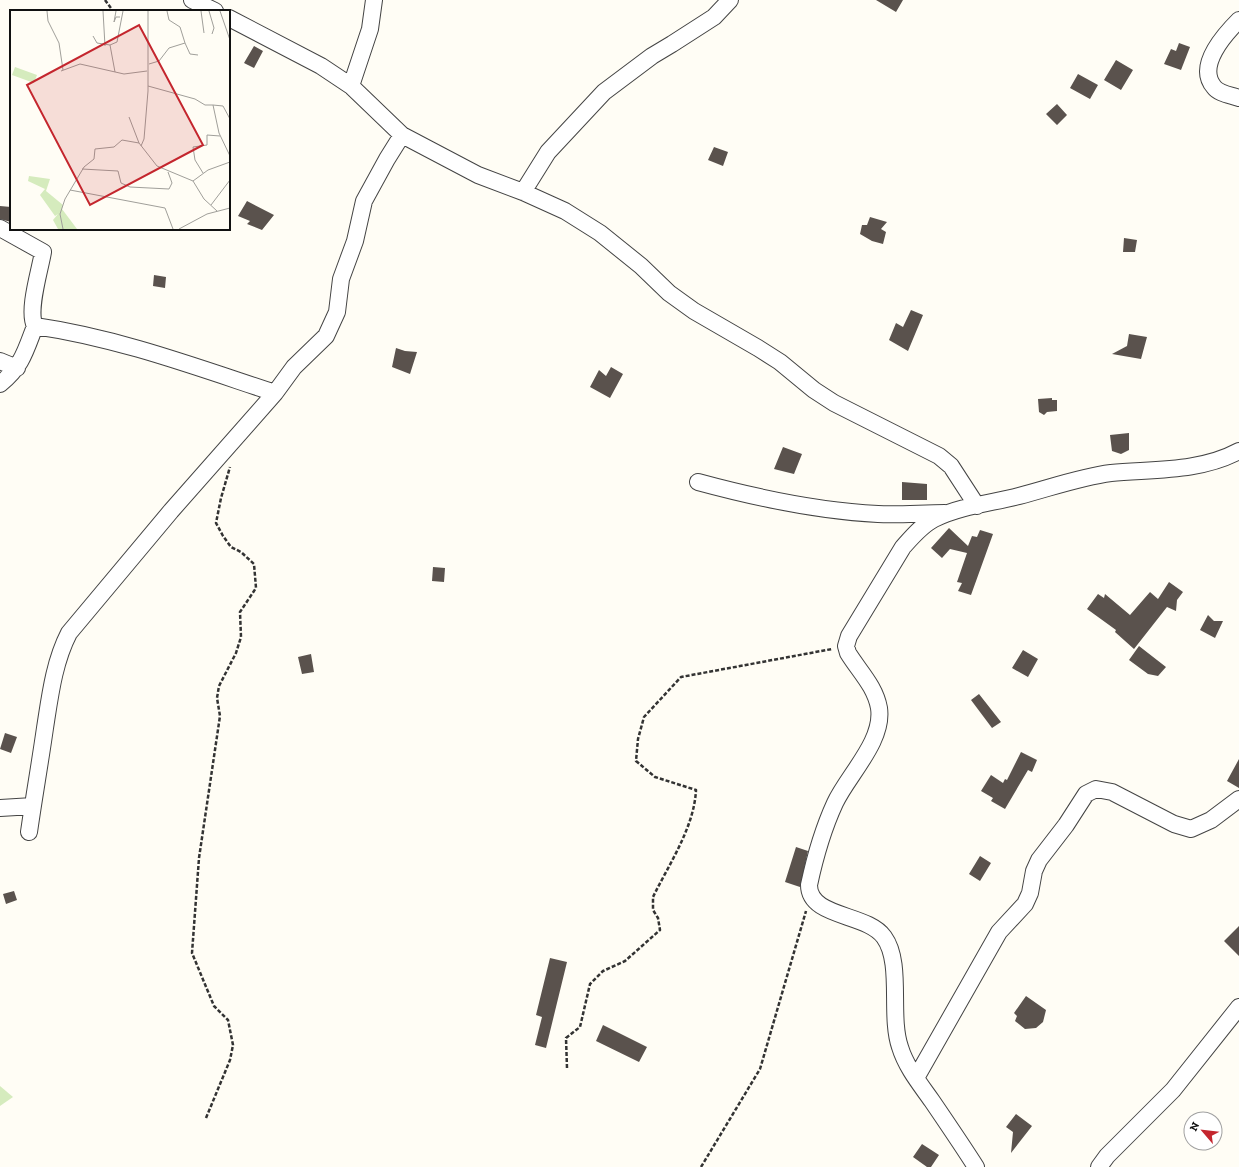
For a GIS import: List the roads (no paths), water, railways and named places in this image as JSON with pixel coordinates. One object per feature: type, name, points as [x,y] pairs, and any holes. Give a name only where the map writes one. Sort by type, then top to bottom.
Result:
[{"type":"street","points":[[192,0],[213,10]]},
{"type":"street","points":[[351,86],[370,29],[374,0]]},
{"type":"street","points":[[523,192],[548,152],[604,92],[652,56],[714,16],[730,0]]},
{"type":"street","points":[[230,19],[321,66],[351,86],[402,135],[478,175],[523,192],[565,211],[600,233],[642,266],[669,293],[694,311],[758,348],[834,403],[939,456],[951,466],[977,506]]},
{"type":"street","points":[[1239,20],[1214,54],[1209,70],[1213,87],[1239,98]]},
{"type":"street","points":[[29,832],[56,669],[63,645],[69,633],[171,511],[275,393],[294,366],[326,336],[331,328],[337,312],[341,279],[355,241],[364,201],[402,135]]},
{"type":"street","points":[[0,228],[43,252],[35,288],[33,321],[35,326],[24,355],[14,373],[0,384]]},
{"type":"street","points":[[35,326],[55,328],[138,348],[275,393]]},
{"type":"street","points":[[0,361],[17,368]]},
{"type":"street","points":[[976,1167],[916,1078],[904,1057],[897,1036],[893,966],[888,944],[885,938],[871,926],[823,907],[811,898],[809,885],[821,838],[841,790],[870,745],[879,725],[879,708],[876,698],[866,677],[848,653],[846,646],[849,636],[856,622],[903,547],[933,519],[1085,478],[1109,474],[1158,471],[1188,466],[1216,460],[1239,451]]},
{"type":"street","points":[[698,482],[769,500],[821,508],[878,514],[951,513]]},
{"type":"street","points":[[916,1078],[999,932],[1025,904],[1030,893],[1034,871],[1039,860],[1066,825],[1086,794],[1096,789],[1112,792],[1174,824],[1191,828],[1211,820],[1239,799]]},
{"type":"street","points":[[0,808],[33,806]]},
{"type":"street","points":[[1100,1167],[1107,1156],[1173,1090],[1239,1007]]}]
